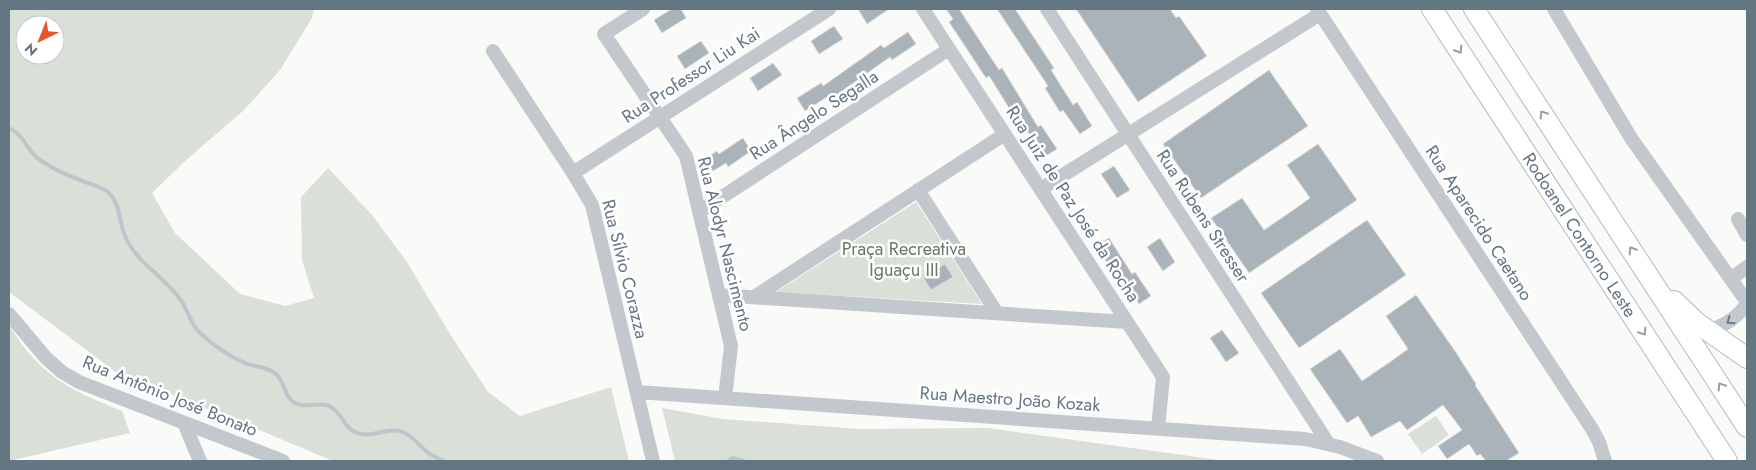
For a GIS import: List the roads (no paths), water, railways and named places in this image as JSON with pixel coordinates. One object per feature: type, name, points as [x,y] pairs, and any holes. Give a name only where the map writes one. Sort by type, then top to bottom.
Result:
[{"type":"highway","name":"Rodoanel Contorno Leste","points":[[1432,9],[1727,461]]},
{"type":"highway","name":"Rodoanel Contorno Leste","points":[[1474,9],[1747,427]]},
{"type":"highway","points":[[1654,283],[1708,331],[1747,358]]},
{"type":"street","name":"Rua Alodyr Nascimento","points":[[643,9],[604,34],[686,156],[731,346],[725,398]]},
{"type":"street","name":"Rua Professor Liu Kai","points":[[574,172],[830,9]]},
{"type":"street","name":"Rua Juiz de Paz José da Rocha","points":[[923,9],[1163,377],[1158,428]]},
{"type":"street","name":"Rua Rubens Stresser","points":[[1046,9],[1328,443]]},
{"type":"street","points":[[1554,9],[1631,138],[1732,278],[1747,303],[1737,316],[1726,325],[1708,331]]},
{"type":"street","points":[[1041,189],[1318,11]]},
{"type":"street","name":"Rua Aparecido Caetano","points":[[1318,11],[1592,429],[1599,442],[1604,461]]},
{"type":"street","name":"Rua Ângelo Segalla","points":[[699,212],[949,49]]},
{"type":"street","name":"Rua Sílvio Corazza","points":[[493,50],[574,172],[595,212],[653,461]]},
{"type":"street","points":[[754,298],[1004,134]]},
{"type":"street","points":[[918,190],[997,313]]},
{"type":"street","points":[[1738,219],[1747,235]]},
{"type":"street","points":[[1732,278],[1747,268]]},
{"type":"street","points":[[719,295],[1127,322]]},
{"type":"street","name":"Rua Antônio José Bonato","points":[[9,314],[40,352],[62,372],[79,382],[283,461]]},
{"type":"street","name":"Rua Maestro João Kozak","points":[[636,392],[1305,439],[1328,443],[1377,461]]},
{"type":"street","points":[[184,423],[200,461]]},
{"type":"waterway","points":[[9,128],[18,135],[40,160],[49,166],[108,192],[116,203],[124,234],[132,249],[176,293],[195,327],[211,342],[227,354],[249,365],[268,369],[276,374],[293,402],[301,405],[327,405],[335,410],[349,428],[357,433],[369,434],[393,430],[405,433],[429,453],[444,461]]},
{"type":"waterway","points":[[728,461],[733,458],[744,461]]},
{"type":"park label","name":"Praça Recreativa Iguaçu III","points":[[904,259]]}]
